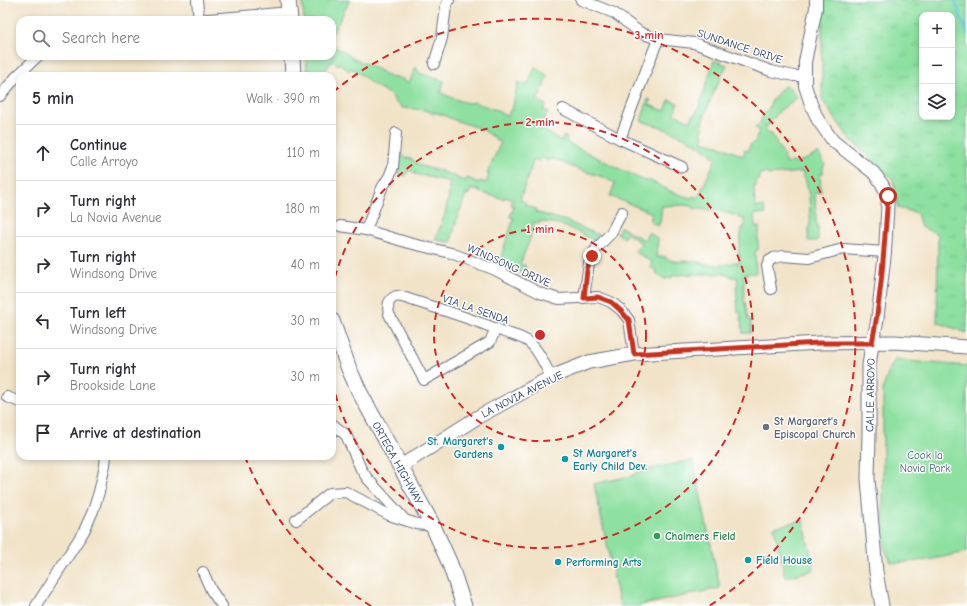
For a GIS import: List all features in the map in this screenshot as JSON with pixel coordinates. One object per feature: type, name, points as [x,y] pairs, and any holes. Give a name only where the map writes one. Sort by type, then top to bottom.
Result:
[{"type":"main road","points":[[292,60],[293,72]]},
{"type":"main road","name":"ORTEGA HIGHWAY","points":[[336,332],[349,369],[360,393],[433,526],[450,564],[464,606]]},
{"type":"main road","name":"LA NOVIA AVENUE","points":[[401,466],[478,416],[551,377],[589,362],[634,354],[819,343],[894,342],[967,347]]},
{"type":"main road","name":"CALLE ARROYO","points":[[872,343],[868,366],[868,479],[876,572],[882,606]]},
{"type":"street","points":[[197,0],[198,16]]},
{"type":"street","points":[[434,64],[442,38],[446,6],[449,0]]},
{"type":"street","name":"SUNDANCE DRIVE","points":[[581,0],[614,13],[641,33],[658,39],[694,43],[771,71],[794,76],[805,76]]},
{"type":"street","name":"CALLE ARROYO","points":[[816,0],[816,8],[805,62],[805,86],[811,104],[818,120],[833,141],[874,173],[888,196],[885,252],[872,343]]},
{"type":"street","points":[[238,16],[289,11]]},
{"type":"street","points":[[620,139],[658,39]]},
{"type":"street","points":[[21,72],[34,60]]},
{"type":"street","points":[[0,96],[16,77]]},
{"type":"street","points":[[563,109],[620,139],[682,167]]},
{"type":"street","points":[[366,230],[382,188],[393,167],[396,133]]},
{"type":"street","points":[[584,298],[589,263],[596,249],[611,233],[622,212]]},
{"type":"street","name":"WINDSONG DRIVE","points":[[340,226],[366,230],[409,243],[451,253],[475,261],[540,293],[559,299],[598,297],[611,302],[629,320],[634,354]]},
{"type":"street","points":[[771,289],[768,266],[769,261],[774,258],[783,256],[809,258],[843,248],[885,252]]},
{"type":"street","name":"VIA LA SENDA","points":[[496,328],[490,342],[424,380],[388,314],[388,303],[391,298],[396,296],[496,328],[526,340],[539,354],[551,377]]},
{"type":"street","points":[[7,397],[16,400]]},
{"type":"street","points":[[336,427],[346,435],[361,470],[405,520]]},
{"type":"street","points":[[36,606],[84,531],[95,505],[106,460]]},
{"type":"street","points":[[296,520],[330,494],[346,492],[389,515],[433,526]]},
{"type":"street","points":[[203,572],[211,590],[222,606]]},
{"type":"green space","points":[[302,0],[350,0],[336,27],[336,16],[304,16]]},
{"type":"green space","points":[[822,0],[967,0],[967,333],[937,322],[938,234],[921,227],[917,213],[898,208],[893,179],[849,138],[822,100]]},
{"type":"green space","points":[[336,47],[354,59],[393,78],[400,78],[409,83],[416,67],[419,73],[444,81],[441,93],[460,101],[468,103],[473,102],[497,110],[508,116],[510,110],[512,110],[518,82],[528,85],[535,67],[548,76],[537,100],[546,105],[543,110],[548,112],[540,128],[561,141],[564,136],[566,137],[568,143],[638,178],[651,181],[674,193],[691,198],[693,196],[698,198],[716,158],[696,143],[661,127],[641,121],[648,99],[651,100],[649,105],[665,111],[669,100],[678,103],[674,114],[690,121],[692,115],[695,115],[700,104],[714,60],[727,65],[715,89],[702,122],[703,128],[701,134],[704,135],[702,141],[718,145],[743,156],[745,150],[748,151],[750,145],[755,142],[759,130],[755,128],[760,123],[763,114],[784,86],[790,88],[797,98],[779,111],[774,118],[769,121],[770,124],[765,127],[769,134],[771,133],[787,164],[792,161],[794,163],[807,159],[818,153],[825,164],[823,174],[820,174],[821,192],[815,192],[816,221],[818,227],[817,241],[808,241],[810,220],[809,193],[805,178],[803,178],[803,172],[768,175],[767,173],[759,174],[759,180],[756,180],[756,186],[754,186],[755,207],[764,207],[766,214],[754,214],[755,227],[759,227],[758,250],[755,252],[756,273],[744,274],[744,302],[748,320],[751,320],[751,333],[743,333],[740,312],[738,312],[736,286],[738,285],[737,277],[724,275],[724,273],[678,275],[665,279],[656,273],[657,271],[650,267],[652,262],[635,252],[641,243],[627,233],[624,238],[617,233],[621,227],[644,240],[649,232],[658,239],[656,257],[665,257],[674,261],[692,261],[711,265],[732,264],[733,262],[739,263],[740,254],[738,254],[742,228],[744,228],[744,219],[721,211],[695,209],[691,206],[662,206],[660,223],[658,226],[650,221],[652,213],[610,196],[615,183],[554,159],[546,160],[541,158],[540,161],[534,159],[520,200],[525,202],[525,205],[536,209],[535,212],[566,221],[599,235],[595,241],[574,230],[557,224],[540,221],[539,224],[534,222],[530,239],[520,264],[526,266],[522,273],[499,262],[514,218],[510,217],[514,206],[511,205],[513,199],[504,197],[504,199],[471,189],[469,194],[466,194],[459,211],[451,242],[435,240],[445,214],[450,182],[415,174],[416,173],[408,170],[406,176],[398,174],[401,156],[412,159],[419,165],[436,169],[465,181],[467,178],[479,183],[480,181],[486,183],[489,175],[487,174],[501,142],[495,140],[495,137],[482,129],[438,113],[403,108],[395,102],[392,96],[369,82],[351,68],[349,71],[339,63],[338,65],[332,61],[323,72],[307,72],[306,60],[336,60]]},
{"type":"green space","name":"Cook la Novia Park","points":[[895,360],[967,366],[967,552],[928,560],[896,563],[891,562],[885,549],[883,503],[883,388],[889,370]]},
{"type":"green space","name":"Chalmers Field","points":[[693,460],[720,588],[637,606],[620,606],[594,484],[635,475],[637,472]]},
{"type":"green space","points":[[803,520],[814,570],[785,577],[774,527]]},
{"type":"waterway","points":[[955,0],[967,34]]},
{"type":"place","name":"St Margaret's Episcopal Church","points":[[766,427]]},
{"type":"place","name":"St. Margaret's Gardens","points":[[501,447]]},
{"type":"place","name":"St Margaret's Early Child Dev.","points":[[565,459]]},
{"type":"place","name":"Chalmers Field","points":[[657,536]]},
{"type":"place","name":"Field House","points":[[748,560]]},
{"type":"place","name":"Performing Arts","points":[[558,562]]},
{"type":"route","points":[[592,256],[587,270],[584,298],[598,297],[611,302],[629,320],[634,354],[819,343],[872,343],[885,252],[888,196]]}]
